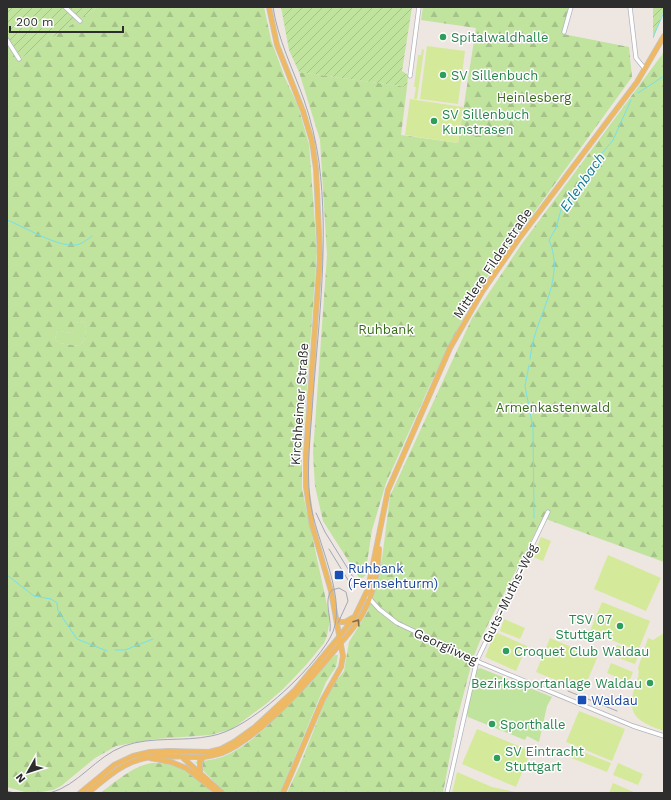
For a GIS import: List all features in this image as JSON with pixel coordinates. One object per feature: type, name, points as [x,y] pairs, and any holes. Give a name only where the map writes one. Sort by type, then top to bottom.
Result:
[{"type":"main road","name":"Kirchheimer Straße","points":[[268,7],[278,45],[307,122],[316,169],[320,256],[306,454],[306,488],[312,525],[329,583],[343,656],[341,668],[329,686],[283,793]]},
{"type":"main road","name":"Mittlere Filderstraße","points":[[80,793],[109,769],[126,758],[150,752],[209,752],[221,749],[234,742],[255,727],[295,690],[339,637],[355,616],[368,589],[379,526],[388,490],[450,348],[468,315],[518,240],[645,69],[664,36]]},
{"type":"main road","name":"Mittlere Filderstraße","points":[[148,757],[204,757],[222,753],[236,746],[268,720],[302,688],[358,622],[369,598],[377,570],[379,526]]},
{"type":"main road","points":[[368,589],[369,598]]},
{"type":"main road","points":[[336,618],[340,622],[345,622],[355,616]]},
{"type":"main road","points":[[170,751],[181,757],[200,772],[222,793]]},
{"type":"main road","points":[[88,793],[121,767],[148,757],[186,768],[218,793]]},
{"type":"main road","points":[[200,772],[200,761],[204,757]]},
{"type":"street","points":[[64,7],[80,21]]},
{"type":"street","points":[[410,76],[419,7]]},
{"type":"street","points":[[564,32],[571,7]]},
{"type":"street","points":[[630,7],[636,58],[645,69]]},
{"type":"street","points":[[7,40],[19,59]]},
{"type":"street","name":"Guts-Muths-Weg","points":[[448,793],[477,660],[548,512]]},
{"type":"street","name":"Georgiiweg","points":[[369,598],[374,605],[397,624],[477,660],[633,726],[664,736]]},
{"type":"green space","points":[[7,7],[98,7],[18,60],[7,43]]},
{"type":"green space","points":[[98,7],[264,7],[271,40],[285,78],[298,106],[309,144],[317,252],[302,453],[302,489],[330,619],[327,636],[324,643],[306,665],[266,704],[232,729],[210,735],[155,739],[116,746],[95,758],[61,786],[53,790],[35,793],[7,787],[7,43],[18,60]],"holes":[[[84,321],[86,329],[84,341],[79,346],[59,343],[55,339],[57,331],[72,333],[75,323]]]},
{"type":"green space","points":[[281,7],[412,7],[402,71],[408,75],[407,87],[299,72],[289,50]]},
{"type":"green space","name":"Heinlesberg","points":[[423,7],[570,7],[563,34],[629,47],[632,77],[475,294],[430,385],[386,483],[372,530],[365,576],[360,579],[323,521],[315,486],[313,453],[327,255],[320,140],[299,72],[407,87],[401,135],[458,143],[476,28],[421,20]]},
{"type":"green space","points":[[653,7],[664,7],[664,10],[653,39]]},
{"type":"green space","name":"SV Sillenbuch","points":[[427,46],[465,51],[458,104],[420,99]]},
{"type":"green space","points":[[422,49],[424,50],[417,99],[414,99],[418,55],[421,55]]},
{"type":"green space","name":"Armenkastenwald","points":[[664,52],[664,562],[543,518],[482,636],[473,658],[456,723],[443,793],[287,793],[300,765],[330,689],[344,671],[349,642],[368,611],[382,559],[390,496],[472,318],[521,245]]},
{"type":"green space","name":"SV Sillenbuch Kunstrasen","points":[[410,99],[463,107],[458,143],[405,135]]},
{"type":"green space","points":[[84,321],[86,329],[84,341],[79,346],[59,343],[55,339],[57,331],[72,333],[74,323]]},
{"type":"green space","points":[[541,537],[551,541],[543,561],[533,557]]},
{"type":"green space","points":[[608,555],[661,578],[646,611],[594,589]]},
{"type":"green space","name":"TSV 07 Stuttgart","points":[[602,602],[650,621],[638,651],[590,631]]},
{"type":"green space","points":[[504,619],[525,628],[520,639],[500,631]]},
{"type":"green space","name":"Croquet Club Waldau","points":[[495,632],[527,646],[516,671],[485,657]]},
{"type":"green space","name":"Bezirkssportanlage Waldau","points":[[664,633],[664,731],[641,721],[636,716],[633,711],[632,696],[639,671],[638,668],[648,638],[653,640]]},
{"type":"green space","points":[[550,638],[597,658],[583,691],[536,672]]},
{"type":"green space","points":[[617,645],[639,654],[635,664],[613,656]]},
{"type":"green space","points":[[335,655],[338,655],[336,667],[333,664],[324,674],[310,683]]},
{"type":"green space","points":[[333,663],[336,667],[326,682],[280,793],[225,793],[195,762],[222,757],[247,743]]},
{"type":"green space","points":[[611,663],[633,672],[629,682],[607,673]]},
{"type":"green space","points":[[480,668],[552,697],[547,706],[539,742],[527,736],[525,740],[468,717],[467,714],[476,670]]},
{"type":"green space","points":[[579,711],[625,729],[612,761],[566,742]]},
{"type":"green space","name":"SV Eintracht Stuttgart","points":[[477,729],[531,751],[516,787],[462,764]]},
{"type":"green space","points":[[573,748],[611,763],[607,772],[569,757]]},
{"type":"green space","points":[[152,763],[179,767],[192,775],[214,793],[100,793],[131,771],[138,767]]},
{"type":"green space","points":[[618,763],[643,774],[638,785],[613,775]]},
{"type":"green space","points":[[457,772],[492,787],[520,793],[452,793]]},
{"type":"green space","points":[[613,783],[636,793],[609,793]]},
{"type":"waterway","points":[[654,35],[664,12]]},
{"type":"waterway","points":[[638,93],[664,76]]},
{"type":"waterway","name":"Erlenbach","points":[[530,359],[534,338],[547,302],[553,278],[553,253],[549,240],[556,228],[561,210],[583,176],[613,140],[631,100]]},
{"type":"waterway","points":[[7,220],[50,240],[68,245],[80,244],[92,236]]},
{"type":"waterway","name":"Erlenbach","points":[[529,365],[525,386],[533,428],[534,518]]},
{"type":"waterway","points":[[7,575],[34,596],[51,599],[57,603],[58,611],[77,639],[107,651]]},
{"type":"waterway","points":[[115,650],[125,650],[153,639]]},
{"type":"tram line","points":[[50,793],[70,784],[104,757],[124,746],[145,741],[189,739],[211,736],[243,723],[278,697],[309,666],[330,638],[335,623],[336,607],[334,589],[313,516],[308,474],[322,280],[323,221],[319,162],[309,115],[282,43],[273,7]]},
{"type":"tram line","points":[[316,513],[325,532],[358,585]]},
{"type":"tram line","points":[[329,549],[353,588]]},
{"type":"tram line","points":[[330,631],[328,604],[329,594],[332,590],[339,588],[346,592],[348,601],[338,623]]},
{"type":"tram line","points":[[568,691],[617,711]]},
{"type":"tram line","points":[[7,791],[14,793]]},
{"type":"place","name":"Spitalwaldhalle","points":[[443,37]]},
{"type":"place","name":"SV Sillenbuch","points":[[443,75]]},
{"type":"place","name":"SV Sillenbuch Kunstrasen","points":[[434,121]]},
{"type":"place","name":"Ruhbank (Fernsehturm)","points":[[339,575]]},
{"type":"place","name":"TSV 07 Stuttgart","points":[[620,626]]},
{"type":"place","name":"Croquet Club Waldau","points":[[506,651]]},
{"type":"place","name":"Bezirkssportanlage Waldau","points":[[650,683]]},
{"type":"place","name":"Waldau","points":[[582,700]]},
{"type":"place","name":"Sporthalle","points":[[492,724]]},
{"type":"place","name":"SV Eintracht Stuttgart","points":[[497,758]]},
{"type":"park label","name":"Ruhbank","points":[[386,329]]}]
